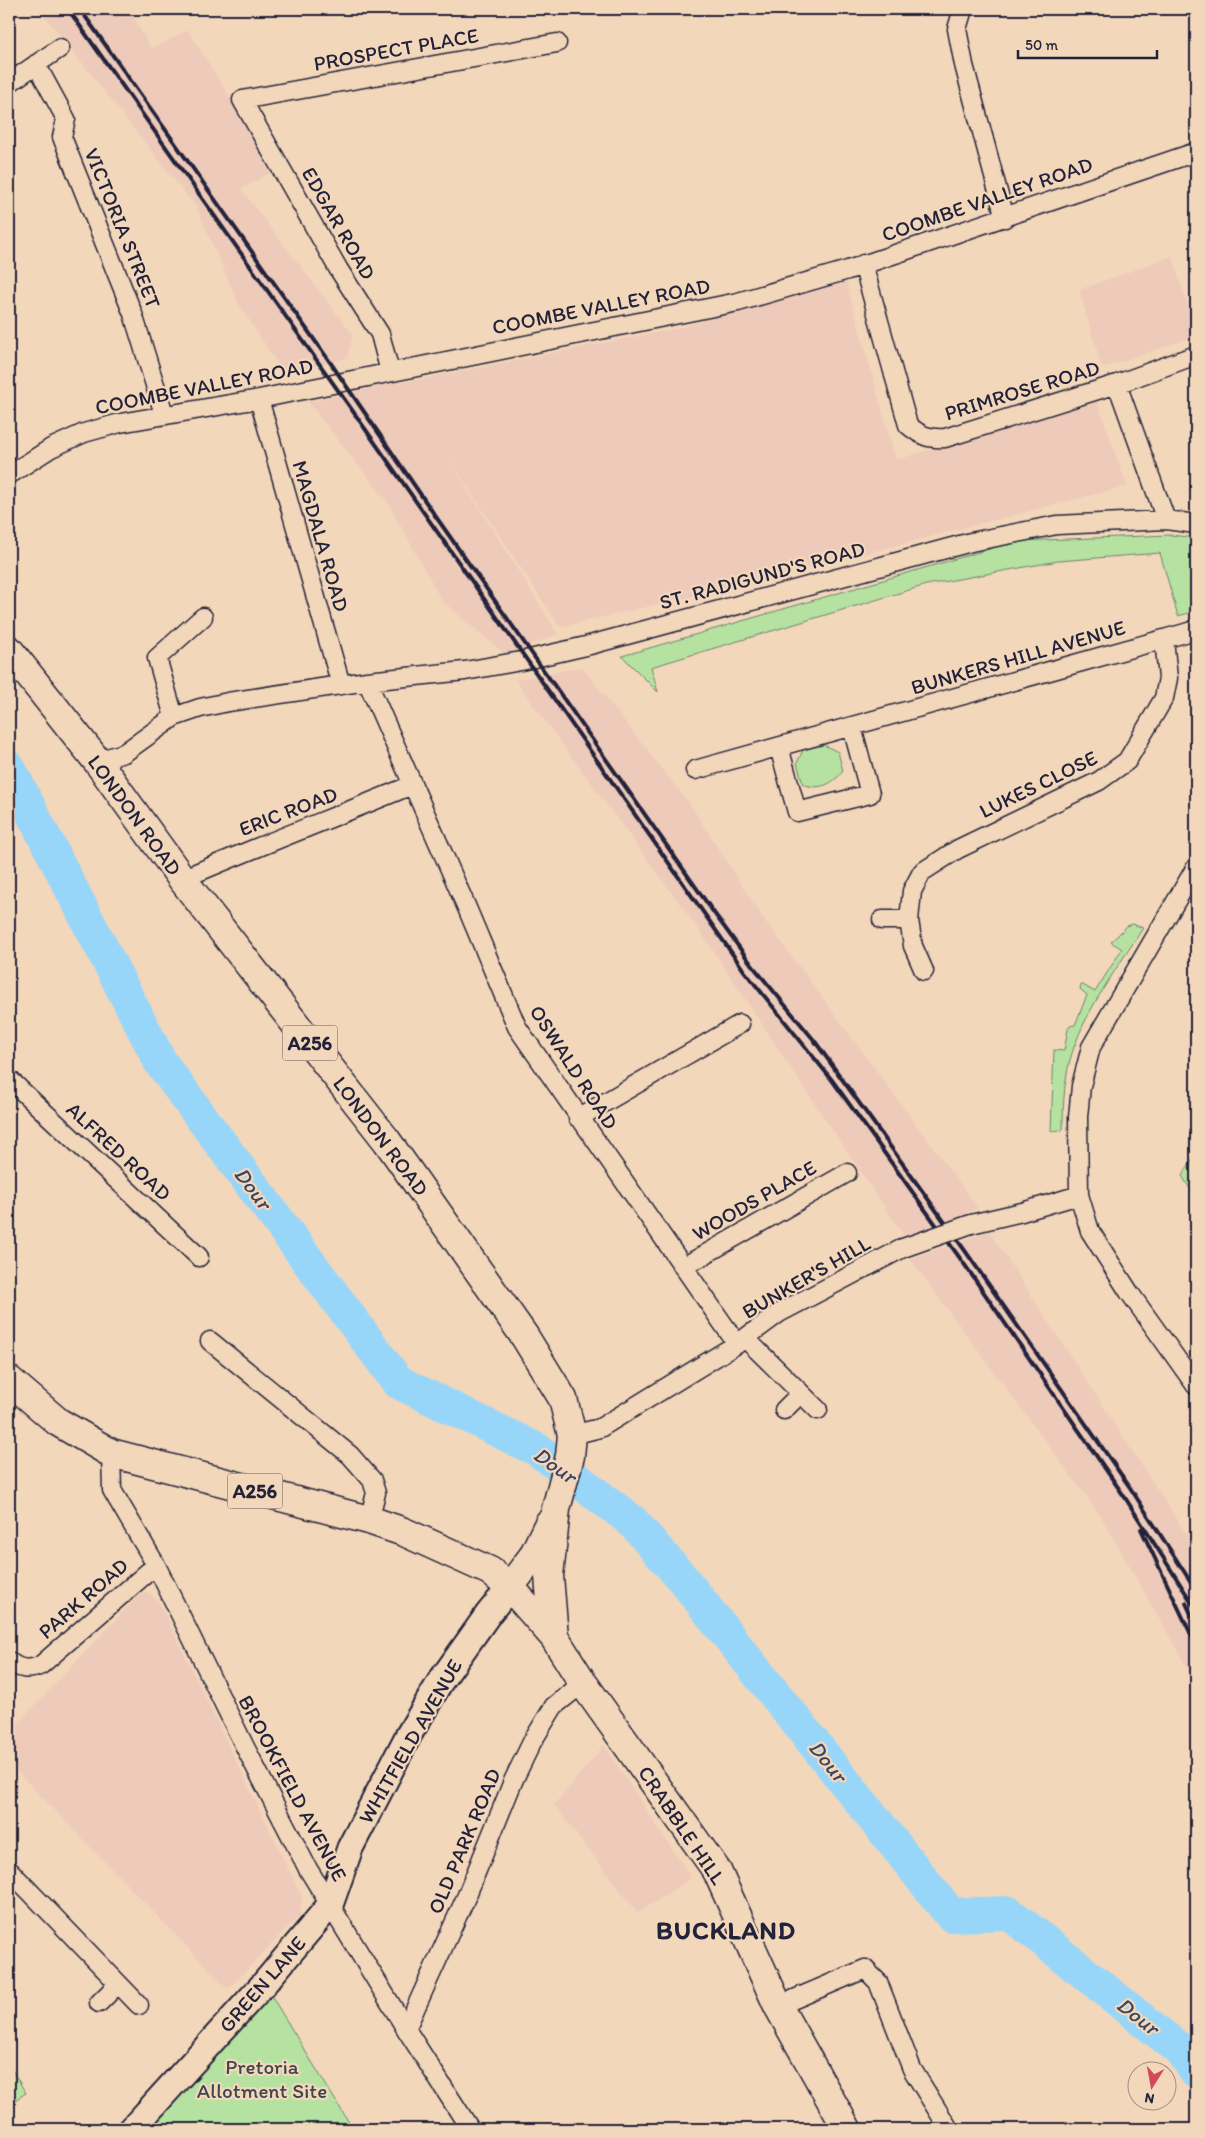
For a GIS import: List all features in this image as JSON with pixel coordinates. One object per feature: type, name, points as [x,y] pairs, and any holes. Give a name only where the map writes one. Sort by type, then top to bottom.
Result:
[{"type":"main road","name":"LONDON ROAD","points":[[9,650],[97,761],[182,879],[387,1141],[525,1337],[563,1399],[571,1446],[556,1509],[549,1576],[554,1638]]},
{"type":"main road","name":"A256","points":[[9,1380],[58,1422],[111,1453],[369,1520],[404,1532],[490,1571],[510,1588],[554,1638]]},
{"type":"main road","name":"LONDON ROAD","points":[[510,1588],[533,1556],[556,1509]]},
{"type":"main road","name":"CRABBLE HILL","points":[[554,1638],[583,1683],[717,1871],[778,2006],[847,2129]]},
{"type":"street","points":[[963,9],[957,29],[964,65],[1005,218]]},
{"type":"street","name":"PROSPECT PLACE","points":[[242,100],[558,43]]},
{"type":"street","points":[[9,83],[60,48]]},
{"type":"street","name":"VICTORIA STREET","points":[[36,64],[66,119],[62,137],[136,321],[164,414]]},
{"type":"street","name":"EDGAR ROAD","points":[[242,100],[340,270],[380,334],[390,372]]},
{"type":"street","name":"COOMBE VALLEY ROAD","points":[[9,475],[51,448],[84,433],[120,423],[258,399],[738,302],[1005,218],[1196,152]]},
{"type":"street","name":"PRIMROSE ROAD","points":[[863,264],[908,425],[919,434],[931,439],[945,438],[1117,384],[1196,355]]},
{"type":"street","points":[[1117,384],[1166,520]]},
{"type":"street","name":"MAGDALA ROAD","points":[[258,399],[341,685]]},
{"type":"street","name":"ST. RADIGUND'S ROAD","points":[[97,761],[124,753],[174,717],[200,708],[367,681],[465,671],[557,653],[971,542],[1057,525],[1166,520],[1196,524]]},
{"type":"street","points":[[174,717],[156,658],[202,617]]},
{"type":"street","name":"BUNKERS HILL AVENUE","points":[[696,770],[1196,630]]},
{"type":"street","name":"LUKES CLOSE","points":[[924,971],[913,946],[909,920],[912,891],[922,872],[958,849],[1099,781],[1127,761],[1164,698],[1168,678],[1164,640]]},
{"type":"street","name":"OSWALD ROAD","points":[[367,681],[394,739],[412,785],[517,1027],[578,1118],[683,1267],[741,1341],[818,1410]]},
{"type":"street","points":[[779,747],[797,812],[870,794],[852,727]]},
{"type":"street","name":"ERIC ROAD","points":[[182,879],[412,785]]},
{"type":"street","points":[[1196,867],[1091,1046],[1081,1086],[1078,1117],[1080,1195],[1090,1231],[1129,1292],[1196,1386]]},
{"type":"street","points":[[882,920],[909,920]]},
{"type":"street","points":[[578,1118],[740,1024]]},
{"type":"street","name":"ALFRED ROAD","points":[[9,1079],[199,1256]]},
{"type":"street","name":"WOODS PLACE","points":[[683,1267],[847,1173]]},
{"type":"street","name":"BUNKER'S HILL","points":[[571,1446],[741,1341],[780,1313],[903,1248],[971,1224],[1022,1212],[1080,1195]]},
{"type":"street","points":[[210,1342],[350,1455],[372,1480],[376,1493],[369,1520]]},
{"type":"street","points":[[784,1410],[801,1393]]},
{"type":"street","name":"BROOKFIELD AVENUE","points":[[111,1453],[112,1490],[156,1565],[245,1747],[308,1868],[406,2029],[470,2129]]},
{"type":"street","name":"PARK ROAD","points":[[9,1661],[20,1668],[33,1670],[41,1665],[156,1565]]},
{"type":"street","name":"WHITFIELD AVENUE","points":[[330,1905],[350,1848],[408,1736],[440,1682],[489,1613],[510,1588]]},
{"type":"street","name":"OLD PARK ROAD","points":[[406,2029],[467,1895],[514,1779],[532,1742],[554,1706],[583,1683]]},
{"type":"street","points":[[9,1870],[76,1937],[139,2005]]},
{"type":"street","name":"GREEN LANE","points":[[132,2129],[262,1986],[330,1905]]},
{"type":"street","points":[[778,2006],[865,1969],[878,1982],[912,2069],[949,2129]]},
{"type":"street","points":[[99,2003],[118,1984]]},
{"type":"shaded area","points":[[39,9],[129,9],[151,49],[188,30],[275,170],[241,189],[353,335],[347,358],[284,374],[239,304],[196,207]]},
{"type":"shaded area","points":[[1172,256],[1196,336],[1102,368],[1079,290]]},
{"type":"shaded area","points":[[846,281],[896,460],[1096,398],[1127,486],[747,584],[560,627],[441,447],[558,634],[506,655],[442,601],[387,501],[308,402],[399,381],[401,383],[674,329]]},
{"type":"shaded area","points":[[582,667],[691,806],[761,915],[978,1208],[907,1240],[702,934],[515,680]]},
{"type":"shaded area","points":[[989,1231],[1196,1549],[1196,1695],[1189,1671],[1101,1516],[910,1259]]},
{"type":"shaded area","points":[[147,1592],[158,1600],[302,1897],[300,1915],[228,1989],[9,1763],[9,1733],[138,1596]]},
{"type":"shaded area","points":[[604,1745],[691,1878],[638,1913],[554,1805]]},
{"type":"green space","points":[[1171,535],[1196,538],[1196,611],[1178,616],[1160,553],[1058,561],[926,585],[651,667],[658,692],[622,656],[1017,541]]},
{"type":"green space","points":[[824,745],[838,752],[843,771],[825,785],[815,787],[803,784],[797,763],[803,750]]},
{"type":"green space","points":[[1133,924],[1143,928],[1095,1002],[1073,1050],[1065,1090],[1063,1130],[1051,1131],[1054,1050],[1064,1051],[1068,1029],[1070,1026],[1075,1025],[1087,995],[1080,989],[1081,984],[1095,992],[1122,949],[1111,942],[1127,926]]},
{"type":"green space","points":[[1196,1153],[1196,1198],[1182,1176]]},
{"type":"green space","name":"Pretoria Allotment Site","points":[[269,1992],[353,2129],[148,2129]]},
{"type":"green space","points":[[9,2065],[26,2093],[9,2104]]},
{"type":"waterway","name":"Dour","points":[[9,768],[161,1063],[398,1382],[538,1450],[632,1521],[682,1578],[951,1915],[1009,1913],[1183,2052],[1196,2072]]},
{"type":"railway","points":[[68,9],[352,410],[745,972],[832,1080],[967,1268],[1124,1496],[1196,1609]]},
{"type":"railway","points":[[80,9],[330,362],[434,514],[714,913],[752,965],[814,1040],[966,1252],[1129,1486],[1196,1590]]},
{"type":"railway","points":[[1141,1529],[1196,1645]]},
{"type":"railway","points":[[1186,1603],[1196,1625]]},
{"type":"district","name":"BUCKLAND","points":[[726,1930]]}]
